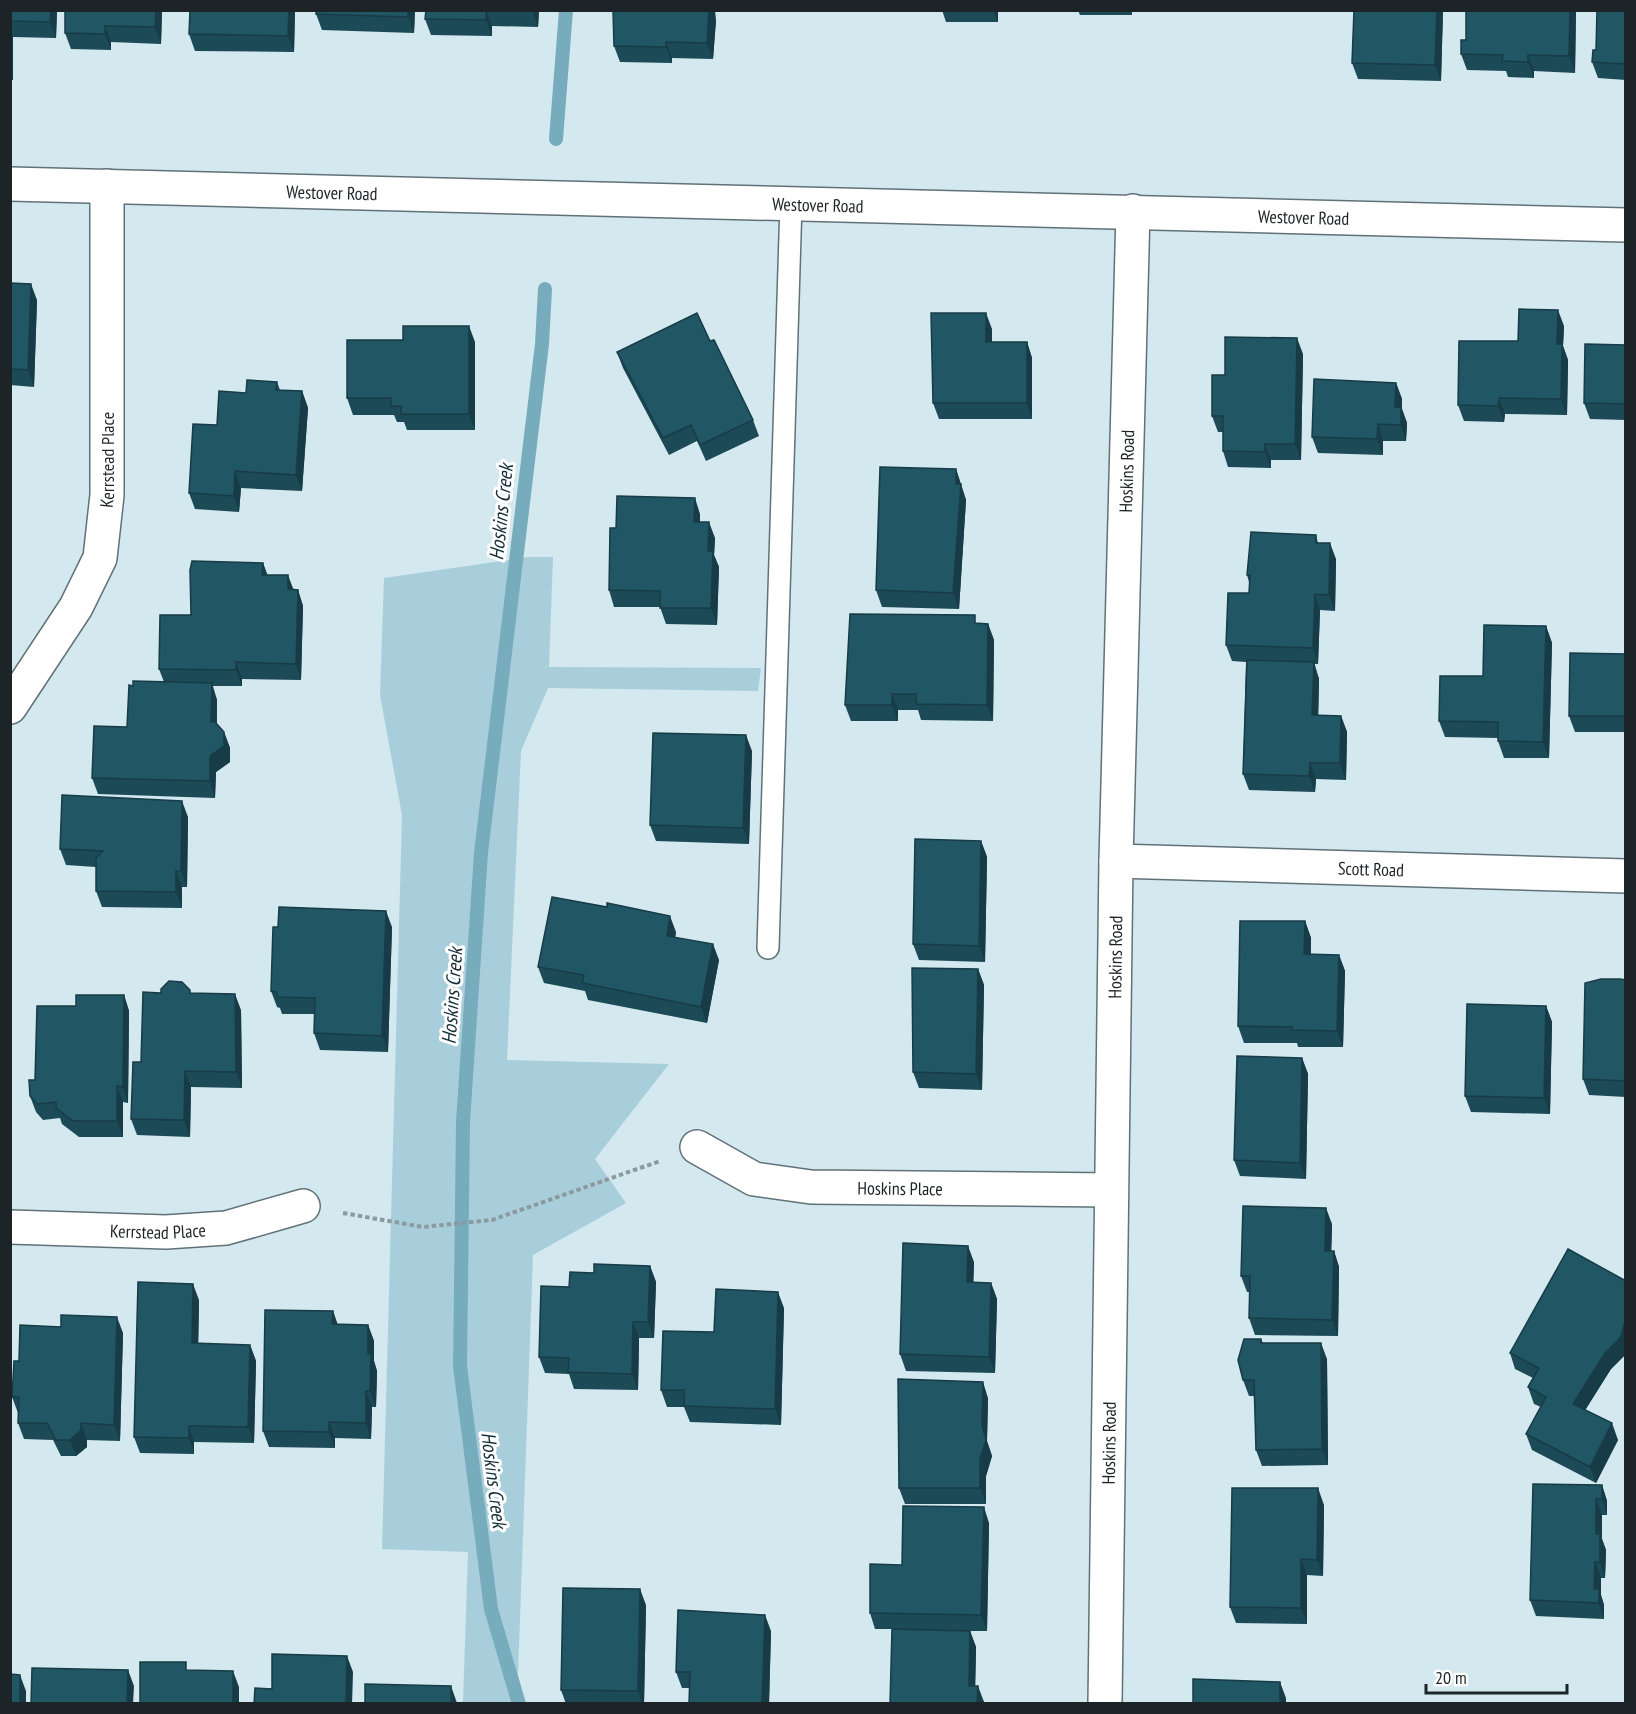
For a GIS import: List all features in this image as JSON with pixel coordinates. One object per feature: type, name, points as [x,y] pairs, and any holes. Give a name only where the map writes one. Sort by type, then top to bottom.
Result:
[{"type":"street","name":"Westover Road","points":[[10,184],[791,202],[1626,225]]},
{"type":"street","name":"Kerrstead Place","points":[[10,707],[76,607],[100,558],[108,495],[108,186]]},
{"type":"street","name":"Hoskins Road","points":[[1105,1704],[1116,861],[1133,211]]},
{"type":"street","name":"Scott Road","points":[[1116,861],[1626,876]]},
{"type":"street","name":"Hoskins Place","points":[[697,1148],[754,1179],[812,1187],[1111,1190]]},
{"type":"street","name":"Kerrstead Place","points":[[10,1227],[166,1232],[226,1228],[303,1206]]},
{"type":"lane","points":[[768,948],[791,202]]},
{"type":"path","points":[[303,1206],[423,1227],[492,1220],[697,1148]]},
{"type":"shaded area","points":[[528,557],[553,557],[549,667],[761,668],[758,691],[548,688],[521,751],[507,1060],[669,1064],[595,1159],[626,1203],[533,1255],[517,1703],[463,1703],[468,1552],[382,1549],[402,815],[380,695],[384,578]]},
{"type":"building","points":[[10,10],[51,10],[50,22],[10,21]]},
{"type":"building","points":[[65,10],[156,10],[155,27],[105,26],[105,34],[65,33]]},
{"type":"building","points":[[190,10],[289,10],[288,36],[189,34]]},
{"type":"building","points":[[316,10],[408,10],[408,17],[316,14]]},
{"type":"building","points":[[426,10],[486,10],[486,20],[425,19]]},
{"type":"building","points":[[613,10],[709,10],[707,43],[666,42],[666,47],[614,46]]},
{"type":"building","points":[[1354,10],[1437,10],[1435,65],[1352,63]]},
{"type":"building","points":[[1466,10],[1570,10],[1569,56],[1528,55],[1528,62],[1502,61],[1503,55],[1461,54],[1461,40],[1466,40]]},
{"type":"building","points":[[1597,10],[1626,10],[1626,64],[1592,62],[1593,50],[1596,50]]},
{"type":"building","points":[[10,283],[31,284],[28,370],[10,369]]},
{"type":"building","points":[[1519,309],[1558,310],[1557,344],[1562,344],[1561,399],[1499,398],[1498,406],[1458,405],[1459,341],[1518,341]]},
{"type":"building","points":[[697,313],[710,341],[714,340],[753,420],[700,445],[691,425],[663,438],[617,352]]},
{"type":"building","points":[[931,313],[986,313],[986,342],[1027,342],[1027,403],[933,403]]},
{"type":"building","points":[[403,326],[469,326],[469,414],[401,414],[401,406],[391,406],[391,398],[347,398],[347,340],[403,340]]},
{"type":"building","points":[[1225,337],[1297,338],[1295,444],[1265,444],[1265,452],[1223,451],[1223,416],[1212,416],[1212,375],[1225,375]]},
{"type":"building","points":[[1585,344],[1626,345],[1626,404],[1584,403]]},
{"type":"building","points":[[1314,379],[1396,383],[1395,407],[1401,407],[1401,425],[1378,424],[1377,439],[1312,437]]},
{"type":"building","points":[[247,380],[277,382],[276,390],[302,391],[296,475],[235,471],[234,496],[189,493],[193,424],[217,425],[219,391],[246,393]]},
{"type":"building","points":[[880,467],[956,469],[956,484],[961,484],[953,593],[876,590]]},
{"type":"building","points":[[617,496],[695,498],[694,522],[709,522],[708,551],[713,551],[711,608],[660,608],[660,591],[609,590],[610,528],[616,528]]},
{"type":"building","points":[[1251,532],[1316,535],[1316,543],[1330,543],[1329,595],[1315,594],[1313,648],[1226,645],[1228,593],[1249,593],[1250,575],[1247,575]]},
{"type":"building","points":[[192,561],[263,563],[262,575],[288,575],[288,589],[298,590],[296,664],[236,662],[236,670],[159,669],[160,615],[191,615],[190,570]]},
{"type":"building","points":[[850,614],[975,615],[975,623],[988,624],[987,705],[916,704],[916,694],[892,694],[892,705],[845,705]]},
{"type":"building","points":[[1484,625],[1546,626],[1543,742],[1498,741],[1498,722],[1439,721],[1440,676],[1483,676]]},
{"type":"building","points":[[1570,653],[1626,654],[1626,716],[1569,716]]},
{"type":"building","points":[[1247,660],[1314,662],[1312,715],[1341,716],[1340,763],[1310,763],[1309,776],[1243,774]]},
{"type":"building","points":[[133,681],[212,683],[211,722],[215,722],[224,732],[224,746],[210,756],[210,781],[92,778],[94,726],[127,727],[129,685],[133,686]]},
{"type":"building","points":[[653,733],[746,735],[743,828],[650,825]]},
{"type":"building","points":[[62,795],[182,801],[181,871],[176,871],[176,892],[96,891],[96,858],[103,851],[60,849]]},
{"type":"building","points":[[915,839],[981,841],[979,946],[913,944]]},
{"type":"building","points":[[552,897],[607,907],[607,903],[670,916],[667,936],[713,944],[701,1007],[582,983],[584,975],[538,967]]},
{"type":"building","points":[[279,907],[386,911],[382,1036],[314,1033],[315,998],[277,997],[277,992],[271,991],[273,927],[278,927]]},
{"type":"building","points":[[1240,921],[1305,921],[1304,954],[1339,955],[1337,1031],[1238,1026]]},
{"type":"building","points":[[912,968],[978,969],[976,1074],[913,1072]]},
{"type":"building","points":[[1601,979],[1626,980],[1626,1081],[1583,1079],[1585,983]]},
{"type":"building","points":[[169,981],[182,982],[190,993],[235,994],[236,1072],[185,1071],[184,1120],[131,1119],[133,1062],[141,1062],[143,992],[161,993],[161,989]]},
{"type":"building","points":[[76,995],[124,995],[123,1087],[117,1086],[117,1121],[73,1121],[56,1108],[56,1102],[37,1104],[30,1096],[29,1080],[35,1080],[37,1006],[76,1006]]},
{"type":"building","points":[[1467,1004],[1546,1006],[1544,1098],[1465,1096]]},
{"type":"building","points":[[1237,1056],[1302,1058],[1300,1163],[1234,1160]]},
{"type":"building","points":[[1243,1206],[1326,1208],[1325,1251],[1334,1251],[1332,1320],[1249,1318],[1250,1276],[1241,1276]]},
{"type":"building","points":[[903,1243],[968,1246],[967,1282],[991,1283],[989,1357],[900,1354]]},
{"type":"building","points":[[1568,1249],[1626,1281],[1626,1317],[1621,1337],[1605,1353],[1573,1404],[1612,1423],[1590,1467],[1526,1434],[1546,1397],[1528,1387],[1539,1368],[1510,1353]]},
{"type":"building","points":[[594,1264],[650,1266],[648,1322],[633,1322],[632,1374],[568,1372],[569,1358],[539,1357],[541,1286],[569,1287],[570,1272],[594,1273]]},
{"type":"building","points":[[138,1282],[193,1284],[192,1343],[250,1345],[248,1427],[189,1426],[189,1438],[134,1437]]},
{"type":"building","points":[[716,1289],[778,1292],[775,1409],[684,1406],[684,1390],[661,1390],[663,1331],[714,1332]]},
{"type":"building","points":[[265,1310],[333,1311],[332,1324],[368,1325],[368,1354],[371,1354],[370,1391],[366,1391],[366,1423],[329,1422],[329,1432],[263,1431]]},
{"type":"building","points":[[61,1315],[117,1317],[114,1425],[81,1423],[81,1430],[70,1440],[56,1440],[47,1423],[18,1423],[19,1397],[12,1397],[14,1361],[19,1361],[20,1325],[61,1327]]},
{"type":"building","points":[[1244,1339],[1261,1339],[1261,1343],[1321,1343],[1322,1449],[1256,1450],[1254,1380],[1243,1380],[1238,1360]]},
{"type":"building","points":[[898,1379],[983,1382],[982,1425],[986,1440],[980,1459],[980,1488],[899,1488]]},
{"type":"building","points":[[1533,1484],[1602,1485],[1602,1499],[1596,1499],[1596,1534],[1600,1534],[1600,1562],[1595,1562],[1594,1589],[1599,1589],[1599,1603],[1530,1600]]},
{"type":"building","points":[[1232,1488],[1318,1488],[1317,1560],[1301,1559],[1301,1608],[1230,1607]]},
{"type":"building","points":[[903,1506],[984,1507],[981,1615],[870,1613],[870,1564],[902,1565]]},
{"type":"building","points":[[563,1588],[640,1589],[638,1691],[561,1690]]},
{"type":"building","points":[[678,1610],[765,1615],[762,1704],[689,1704],[690,1672],[676,1672]]},
{"type":"building","points":[[892,1629],[970,1631],[969,1686],[978,1686],[977,1704],[890,1704]]},
{"type":"building","points":[[272,1654],[347,1656],[346,1704],[254,1704],[255,1688],[272,1689]]},
{"type":"building","points":[[140,1662],[186,1662],[186,1670],[233,1671],[233,1704],[140,1704]]},
{"type":"building","points":[[32,1668],[128,1670],[127,1704],[31,1704]]},
{"type":"building","points":[[10,1674],[20,1675],[20,1704],[10,1704]]},
{"type":"building","points":[[1193,1679],[1280,1682],[1280,1704],[1193,1704]]},
{"type":"building","points":[[365,1684],[451,1686],[451,1704],[365,1704]]},
{"type":"waterway","name":"Hoskins Creek","points":[[556,139],[566,10]]},
{"type":"waterway","name":"Hoskins Creek","points":[[519,1704],[491,1609],[460,1366],[463,1122],[481,853],[542,344],[545,289]]}]
